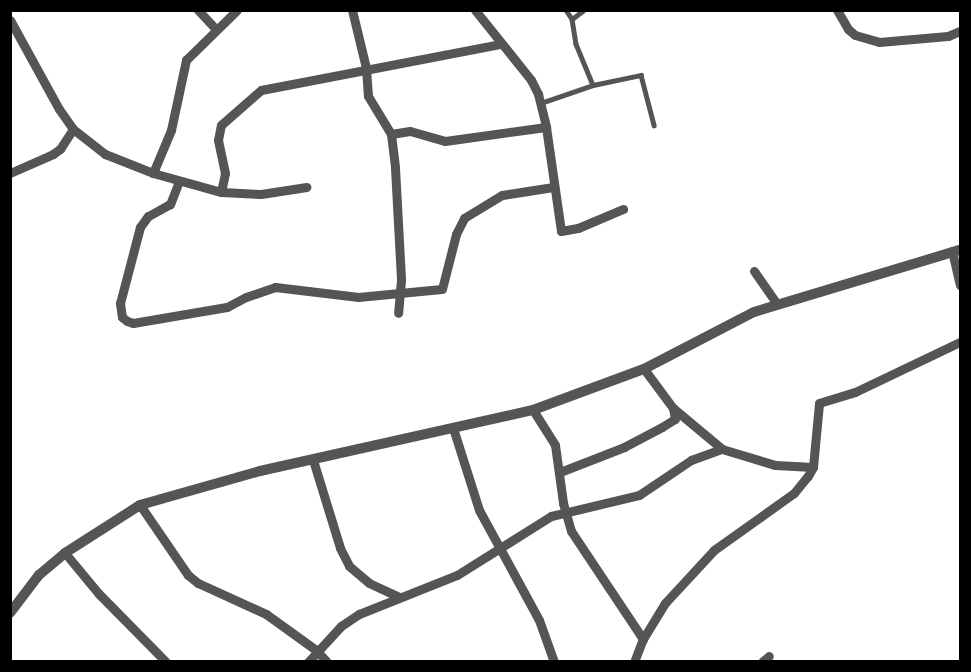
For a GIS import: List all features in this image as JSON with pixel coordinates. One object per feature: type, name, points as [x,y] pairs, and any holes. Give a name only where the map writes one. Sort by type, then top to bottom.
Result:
[{"type":"street","points":[[198,10],[216,29]]},
{"type":"street","points":[[153,173],[171,130],[186,60],[237,10]]},
{"type":"street","points":[[352,10],[366,68],[368,96],[391,134],[395,168],[400,292],[398,313]]},
{"type":"street","points":[[476,10],[531,80],[541,103],[561,231],[578,228],[623,209]]},
{"type":"street","points":[[837,10],[848,30],[879,42],[948,36],[960,31]]},
{"type":"street","points":[[10,20],[59,110],[73,129],[105,154],[153,173],[221,192],[261,194],[306,187]]},
{"type":"street","points":[[221,192],[225,173],[218,133],[220,125],[261,90],[366,68],[501,44]]},
{"type":"street","points":[[391,134],[416,131],[445,141],[546,128]]},
{"type":"street","points":[[10,172],[53,154],[60,149],[73,129]]},
{"type":"street","points":[[179,181],[170,204],[148,216],[140,227],[120,303],[122,317],[127,321],[227,307],[246,297],[285,286],[358,297],[442,289],[456,234],[464,218],[502,195],[553,187]]},
{"type":"street","points":[[10,613],[39,575],[65,553],[140,505],[207,484],[533,410],[644,369],[695,345],[754,312],[956,251],[960,285]]},
{"type":"street","points":[[754,271],[777,304]]},
{"type":"street","points":[[634,662],[643,639],[665,603],[714,550],[794,493],[813,467],[819,403],[855,392],[960,342]]},
{"type":"street","points":[[644,369],[673,408],[722,448],[775,465],[813,467]]},
{"type":"street","points":[[560,472],[624,447],[662,427],[675,419],[673,408]]},
{"type":"street","points":[[533,410],[555,445],[571,531],[643,639]]},
{"type":"street","points":[[453,428],[479,510],[539,620],[554,662]]},
{"type":"street","points":[[308,662],[316,650],[341,626],[359,614],[447,579],[551,516],[639,495],[691,460],[722,448]]},
{"type":"street","points":[[313,460],[340,548],[349,566],[369,583],[399,597]]},
{"type":"street","points":[[140,505],[188,575],[217,592],[266,614],[316,650],[327,662]]},
{"type":"street","points":[[65,553],[99,594],[162,660]]},
{"type":"lane","points":[[566,10],[572,19],[576,44],[593,86]]},
{"type":"lane","points":[[572,19],[584,10]]},
{"type":"lane","points":[[541,103],[593,86],[641,75],[654,125]]}]
